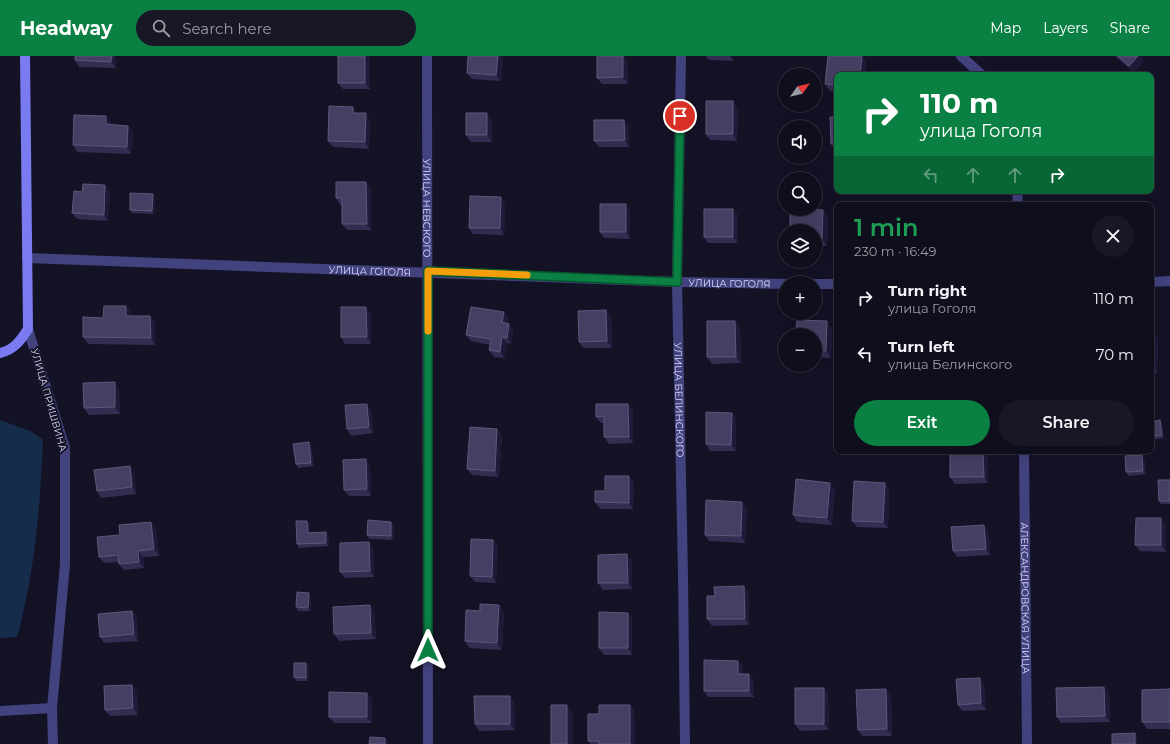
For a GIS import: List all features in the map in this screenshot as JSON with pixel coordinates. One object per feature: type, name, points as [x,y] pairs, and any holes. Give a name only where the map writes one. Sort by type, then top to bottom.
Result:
[{"type":"street","name":"УЛИЦА ПРИШВИНА","points":[[25,56],[28,329],[65,448],[65,564],[52,708],[53,744]]},
{"type":"street","name":"УЛИЦА НЕВСКОГО","points":[[427,56],[428,744]]},
{"type":"street","name":"УЛИЦА БЕЛИНСКОГО","points":[[681,56],[677,282],[685,744]]},
{"type":"street","points":[[961,56],[979,72]]},
{"type":"street","name":"УЛИЦА ГОГОЛЯ","points":[[27,258],[428,271],[677,282],[778,284]]},
{"type":"street","points":[[1154,282],[1170,281]]},
{"type":"street","points":[[822,284],[834,284]]},
{"type":"street","points":[[0,352],[8,351],[19,342],[28,329]]},
{"type":"street","name":"АЛЕКСАНДРОВСКАЯ УЛИЦА","points":[[1024,454],[1027,744]]},
{"type":"street","points":[[0,711],[52,708]]},
{"type":"water","points":[[0,420],[30,431],[43,440],[36,540],[23,613],[17,637],[0,638]]},
{"type":"building","points":[[75,56],[112,56],[111,62],[75,60]]},
{"type":"building","points":[[338,56],[365,56],[365,83],[338,83]]},
{"type":"building","points":[[468,56],[498,56],[496,75],[467,73]]},
{"type":"building","points":[[597,56],[623,56],[623,77],[597,78]]},
{"type":"building","points":[[828,56],[862,56],[860,72],[834,72],[834,85],[825,84]]},
{"type":"building","points":[[1118,56],[1138,56],[1129,66]]},
{"type":"building","points":[[706,101],[733,101],[733,134],[706,134]]},
{"type":"building","points":[[329,106],[353,107],[353,113],[366,113],[365,142],[328,141]]},
{"type":"building","points":[[466,113],[487,113],[487,135],[466,135]]},
{"type":"building","points":[[74,115],[106,116],[106,124],[128,126],[127,147],[73,145]]},
{"type":"building","points":[[830,117],[834,117],[834,144],[831,144]]},
{"type":"building","points":[[594,120],[624,120],[625,140],[594,141]]},
{"type":"building","points":[[336,182],[366,182],[367,224],[342,224],[342,198],[336,198]]},
{"type":"building","points":[[83,184],[105,185],[104,215],[72,213],[74,191],[82,192]]},
{"type":"building","points":[[130,193],[153,194],[152,211],[130,210]]},
{"type":"building","points":[[470,196],[501,197],[500,228],[469,228]]},
{"type":"building","points":[[600,204],[626,204],[626,232],[600,232]]},
{"type":"building","points":[[704,209],[733,209],[733,237],[704,237]]},
{"type":"building","points":[[823,210],[822,239],[822,224],[790,224],[790,216],[822,216]]},
{"type":"building","points":[[104,306],[126,306],[126,316],[150,316],[151,338],[83,337],[83,317],[103,318]]},
{"type":"building","points":[[341,307],[366,307],[367,337],[341,337]]},
{"type":"building","points":[[471,307],[504,312],[502,322],[509,324],[507,338],[502,337],[500,352],[489,350],[491,339],[466,335]]},
{"type":"building","points":[[606,310],[607,341],[579,342],[578,311]]},
{"type":"building","points":[[797,320],[827,321],[826,351],[822,351],[822,328],[796,328]]},
{"type":"building","points":[[707,321],[735,321],[736,357],[707,357]]},
{"type":"building","points":[[115,382],[115,407],[84,408],[83,383]]},
{"type":"building","points":[[367,404],[369,427],[347,429],[345,405]]},
{"type":"building","points":[[596,404],[628,404],[629,437],[604,437],[604,416],[596,417]]},
{"type":"building","points":[[706,412],[732,413],[731,445],[706,444]]},
{"type":"building","points":[[1160,420],[1162,435],[1154,436],[1154,421]]},
{"type":"building","points":[[470,427],[497,429],[495,471],[467,469]]},
{"type":"building","points":[[309,442],[311,463],[296,464],[293,444]]},
{"type":"building","points":[[950,454],[983,454],[984,477],[950,477]]},
{"type":"building","points":[[1142,455],[1143,471],[1126,472],[1125,456]]},
{"type":"building","points":[[366,459],[367,489],[344,490],[343,460]]},
{"type":"building","points":[[130,466],[132,487],[97,491],[94,470]]},
{"type":"building","points":[[605,476],[629,476],[629,503],[595,502],[595,491],[605,491]]},
{"type":"building","points":[[796,479],[830,483],[827,518],[793,515]]},
{"type":"building","points":[[1158,480],[1170,480],[1170,501],[1159,501]]},
{"type":"building","points":[[854,481],[885,483],[883,522],[852,521]]},
{"type":"building","points":[[706,500],[742,502],[741,536],[705,535]]},
{"type":"building","points":[[1136,518],[1161,518],[1161,545],[1135,545]]},
{"type":"building","points":[[368,520],[391,522],[391,536],[367,535]]},
{"type":"building","points":[[296,521],[307,521],[308,533],[326,532],[326,543],[297,544]]},
{"type":"building","points":[[151,522],[154,549],[138,551],[139,562],[119,564],[118,555],[99,557],[97,537],[120,535],[119,525]]},
{"type":"building","points":[[984,525],[986,549],[953,551],[951,527]]},
{"type":"building","points":[[471,539],[493,540],[492,577],[470,576]]},
{"type":"building","points":[[369,542],[370,571],[340,572],[340,543]]},
{"type":"building","points":[[627,554],[628,583],[598,583],[598,555]]},
{"type":"building","points":[[744,586],[745,619],[707,619],[707,596],[715,596],[714,587]]},
{"type":"building","points":[[297,592],[309,593],[308,608],[296,607]]},
{"type":"building","points":[[480,604],[499,605],[497,643],[465,641],[466,610],[480,611]]},
{"type":"building","points":[[370,605],[371,633],[334,634],[333,607]]},
{"type":"building","points":[[132,611],[134,634],[100,637],[98,614]]},
{"type":"building","points":[[599,612],[628,613],[628,648],[599,648]]},
{"type":"building","points":[[704,660],[738,661],[738,674],[749,674],[749,691],[704,691]]},
{"type":"building","points":[[294,663],[306,663],[306,678],[294,677]]},
{"type":"building","points":[[980,678],[981,703],[958,705],[956,679]]},
{"type":"building","points":[[132,685],[133,708],[105,710],[104,686]]},
{"type":"building","points":[[1104,687],[1105,716],[1057,717],[1056,688]]},
{"type":"building","points":[[795,688],[824,688],[824,724],[795,724]]},
{"type":"building","points":[[886,689],[887,729],[858,730],[856,690]]},
{"type":"building","points":[[1170,689],[1170,722],[1142,722],[1142,690]]},
{"type":"building","points":[[329,692],[367,693],[367,717],[329,717]]},
{"type":"building","points":[[474,696],[510,696],[510,724],[475,724]]},
{"type":"building","points":[[551,705],[567,705],[567,744],[551,744]]},
{"type":"building","points":[[599,705],[630,705],[630,744],[599,744],[599,741],[588,741],[588,714],[599,714]]},
{"type":"building","points":[[1135,733],[1135,744],[1112,744],[1112,734]]},
{"type":"building","points":[[370,737],[385,738],[385,744],[369,744]]},
{"type":"slow traffic","points":[[428,331],[428,271],[527,275]]},
{"type":"route","points":[[428,650],[428,271],[677,282],[680,116]]}]
